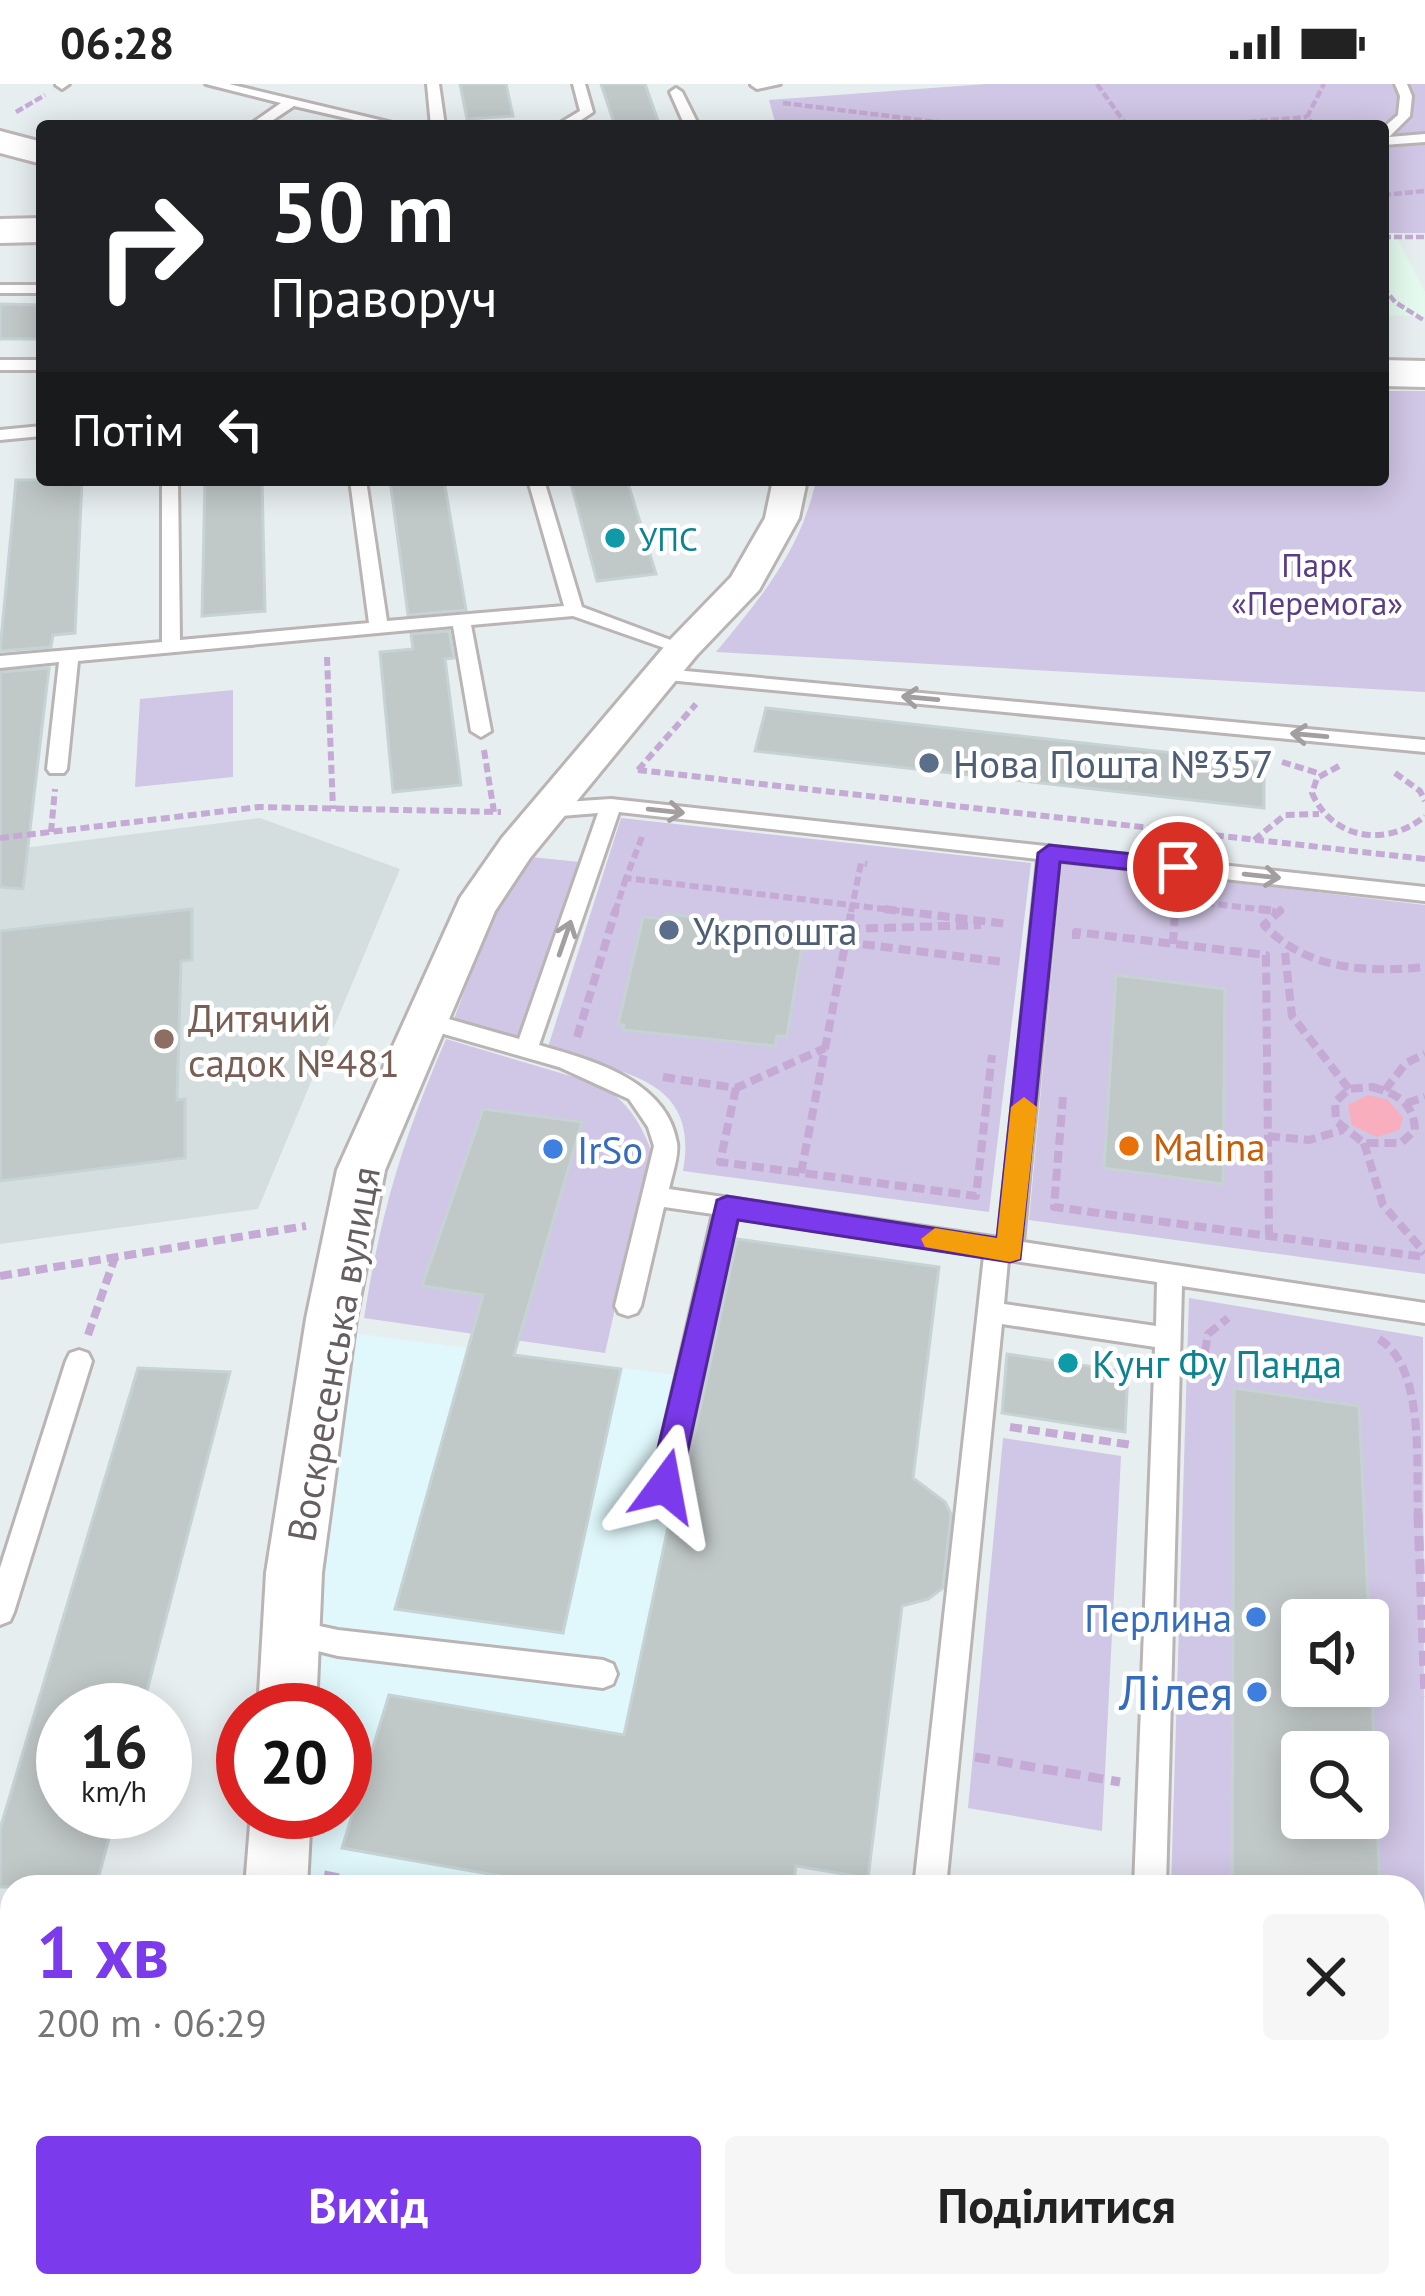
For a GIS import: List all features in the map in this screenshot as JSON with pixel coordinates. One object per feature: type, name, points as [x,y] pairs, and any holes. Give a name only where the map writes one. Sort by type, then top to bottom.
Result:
[{"type":"street","points":[[0,142],[36,151]]},
{"type":"street","points":[[0,231],[36,230]]},
{"type":"street","points":[[1389,339],[1425,340]]},
{"type":"street","points":[[1389,373],[1425,374]]},
{"type":"street","name":"Воскресенська вулиця","points":[[288,1683],[294,1573],[328,1342],[361,1170],[475,908],[530,811],[746,582],[782,518],[789,486]]},
{"type":"street","points":[[288,1839],[297,1875]]},
{"type":"lane","points":[[212,84],[370,120]]},
{"type":"lane","points":[[433,84],[437,120]]},
{"type":"lane","points":[[573,120],[587,112],[579,84]]},
{"type":"lane","points":[[758,85],[774,84]]},
{"type":"lane","points":[[1389,132],[1404,116],[1406,96],[1401,84]]},
{"type":"lane","points":[[676,92],[689,120]]},
{"type":"lane","points":[[264,120],[290,103]]},
{"type":"lane","points":[[1389,138],[1425,137]]},
{"type":"lane","points":[[0,289],[36,289]]},
{"type":"lane","points":[[0,365],[36,365]]},
{"type":"lane","points":[[0,435],[36,432]]},
{"type":"lane","points":[[170,486],[171,646]]},
{"type":"lane","points":[[359,486],[379,627]]},
{"type":"lane","points":[[538,486],[574,610]]},
{"type":"lane","points":[[0,662],[574,610],[673,661],[1425,746]]},
{"type":"lane","points":[[461,620],[481,730]]},
{"type":"lane","points":[[57,769],[69,656]]},
{"type":"lane","points":[[530,811],[611,805],[1425,894]]},
{"type":"lane","points":[[527,1048],[611,805]]},
{"type":"lane","points":[[931,1875],[990,1312],[1003,1250],[1049,853]]},
{"type":"lane","points":[[424,1020],[527,1048],[596,1072],[637,1093],[666,1147],[628,1306]]},
{"type":"lane","points":[[655,1196],[1425,1313]]},
{"type":"lane","points":[[665,1486],[727,1207]]},
{"type":"lane","points":[[1150,1875],[1170,1275]]},
{"type":"lane","points":[[990,1312],[1167,1338]]},
{"type":"lane","points":[[0,1612],[79,1361]]},
{"type":"lane","points":[[291,1633],[338,1643],[604,1674]]},
{"type":"path","points":[[1097,84],[1123,120]]},
{"type":"path","points":[[1306,117],[1324,84]]},
{"type":"path","points":[[0,122],[63,85]]},
{"type":"path","points":[[758,85],[764,101],[921,120]]},
{"type":"path","points":[[1269,120],[1306,117]]},
{"type":"path","points":[[1306,117],[1309,120]]},
{"type":"path","points":[[1389,195],[1425,191]]},
{"type":"path","points":[[1389,237],[1425,238]]},
{"type":"path","points":[[1389,294],[1425,321]]},
{"type":"path","points":[[326,632],[333,809]]},
{"type":"path","points":[[611,805],[709,690]]},
{"type":"path","points":[[481,730],[494,812]]},
{"type":"path","points":[[1320,814],[1312,803],[1313,782],[1334,767],[1352,764]]},
{"type":"path","points":[[51,832],[57,769]]},
{"type":"path","points":[[638,770],[1425,859]]},
{"type":"path","points":[[1390,770],[1422,790],[1425,801]]},
{"type":"path","points":[[0,838],[259,807],[530,811]]},
{"type":"path","points":[[1254,840],[1286,815],[1320,814],[1367,836],[1405,833],[1422,827],[1425,816]]},
{"type":"path","points":[[574,1048],[639,837],[661,839]]},
{"type":"path","points":[[838,860],[882,866]]},
{"type":"path","points":[[801,1173],[860,863]]},
{"type":"path","points":[[626,878],[1007,924]]},
{"type":"path","points":[[1173,944],[1175,899],[1275,911]]},
{"type":"path","points":[[1000,985],[1010,902]]},
{"type":"path","points":[[1074,955],[1078,910]]},
{"type":"path","points":[[848,928],[1007,924]]},
{"type":"path","points":[[1264,925],[1306,956]]},
{"type":"path","points":[[1076,932],[1266,955],[1285,953],[1340,966],[1424,968]]},
{"type":"path","points":[[845,942],[1003,962]]},
{"type":"path","points":[[1285,953],[1292,1016],[1349,1089]]},
{"type":"path","points":[[1266,955],[1269,1236]]},
{"type":"path","points":[[736,1088],[720,1162],[976,1196],[994,1032]]},
{"type":"path","points":[[648,1075],[736,1088],[825,1048]]},
{"type":"path","points":[[1385,1090],[1406,1064],[1425,1054]]},
{"type":"path","points":[[1349,1089],[1385,1090],[1407,1103],[1416,1121],[1410,1138],[1390,1146],[1364,1143],[1342,1130],[1336,1121],[1335,1102],[1349,1089]]},
{"type":"path","points":[[1063,1093],[1054,1207],[1425,1256]]},
{"type":"path","points":[[1407,1103],[1425,1097]]},
{"type":"path","points":[[1268,1136],[1309,1140],[1342,1130]]},
{"type":"path","points":[[1364,1143],[1370,1178],[1389,1221],[1425,1256]]},
{"type":"path","points":[[0,1276],[324,1223]]},
{"type":"path","points":[[79,1361],[116,1257]]},
{"type":"path","points":[[1203,1358],[1208,1334],[1223,1318],[1247,1316]]},
{"type":"path","points":[[1376,1337],[1399,1349],[1409,1365],[1413,1388],[1425,1697]]},
{"type":"path","points":[[979,1423],[1164,1450]]},
{"type":"path","points":[[944,1752],[1153,1787]]},
{"type":"shaded area","points":[[1389,223],[1425,292],[1425,317],[1389,315]]},
{"type":"shaded area","name":"Дитячий садок №481","points":[[260,818],[400,869],[258,1209],[0,1244],[0,851]]},
{"type":"shaded area","points":[[1368,1095],[1388,1100],[1403,1118],[1399,1130],[1377,1137],[1352,1125],[1348,1105]]},
{"type":"shaded area","points":[[351,1333],[699,1378],[603,1831],[710,1875],[303,1875],[305,1839],[372,1839],[372,1683],[315,1683],[335,1357]]},
{"type":"green space","points":[[986,84],[1425,84],[1425,233],[1389,233],[1389,120],[774,120],[769,100]]},
{"type":"green space","name":"Парк «Перемога»","points":[[1389,391],[1425,391],[1425,692],[716,652],[790,551],[814,486],[1389,486]]},
{"type":"green space","points":[[233,690],[233,777],[135,787],[140,699]]},
{"type":"green space","points":[[621,818],[1031,863],[989,1212],[683,1171],[685,1138],[679,1114],[666,1096],[624,1072],[548,1047]]},
{"type":"green space","points":[[531,857],[580,862],[519,1037],[454,1019],[490,922]]},
{"type":"green space","points":[[1062,862],[1425,905],[1425,1274],[1029,1220]]},
{"type":"green space","points":[[446,1039],[601,1085],[626,1106],[642,1130],[651,1150],[605,1353],[364,1318],[395,1176]]},
{"type":"green space","points":[[1189,1298],[1423,1337],[1424,1875],[1171,1875]]},
{"type":"green space","points":[[1003,1438],[1121,1456],[1102,1831],[968,1808]]},
{"type":"building","points":[[460,84],[506,84],[513,116],[467,119]]},
{"type":"building","points":[[601,84],[645,84],[658,120],[613,120]]},
{"type":"building","points":[[0,304],[36,305],[36,339],[0,339]]},
{"type":"building","points":[[16,480],[36,480],[36,486],[82,486],[75,633],[53,635],[51,647],[0,651]]},
{"type":"building","points":[[205,486],[262,486],[265,611],[202,616]]},
{"type":"building","points":[[391,486],[445,486],[466,610],[408,615]]},
{"type":"building","name":"УПС","points":[[572,486],[629,486],[656,574],[597,581]]},
{"type":"building","points":[[449,631],[454,658],[445,659],[461,785],[393,792],[380,652],[413,649],[411,634]]},
{"type":"building","points":[[49,668],[23,889],[0,887],[0,672]]},
{"type":"building","points":[[766,708],[1264,763],[1264,808],[755,751]]},
{"type":"building","points":[[192,909],[192,960],[181,961],[177,1100],[185,1099],[185,1158],[0,1181],[0,931]]},
{"type":"building","points":[[665,914],[792,927],[791,934],[804,935],[787,1036],[777,1036],[775,1046],[623,1030],[624,1025],[618,1025],[643,917],[663,919]]},
{"type":"building","points":[[1116,975],[1225,989],[1223,1184],[1104,1168]]},
{"type":"building","points":[[483,1109],[582,1122],[514,1355],[621,1369],[563,1633],[395,1609],[483,1295],[422,1286]]},
{"type":"building","points":[[737,1239],[939,1267],[913,1478],[945,1502],[951,1514],[943,1588],[928,1599],[902,1606],[868,1875],[796,1866],[795,1875],[494,1875],[342,1848],[345,1839],[372,1839],[372,1750],[389,1695],[624,1735],[674,1499],[683,1487]]},
{"type":"building","points":[[1007,1354],[1128,1372],[1125,1432],[1002,1413]]},
{"type":"building","points":[[138,1368],[230,1372],[149,1683],[44,1683]]},
{"type":"building","points":[[1234,1388],[1359,1406],[1368,1599],[1281,1599],[1281,1707],[1373,1707],[1373,1731],[1281,1731],[1281,1839],[1378,1839],[1379,1875],[1232,1875]]},
{"type":"building","points":[[36,1709],[36,1839],[109,1839],[99,1875],[0,1875],[0,1829]]},
{"type":"slow traffic","points":[[935,1239],[1010,1251],[1024,1107]]},
{"type":"place","name":"УПС","points":[[615,538]]},
{"type":"place","name":"Нова Пошта №357","points":[[929,763]]},
{"type":"place","name":"Укрпошта","points":[[669,930]]},
{"type":"place","name":"Дитячий садок №481","points":[[164,1039]]},
{"type":"place","name":"Malina","points":[[1129,1146]]},
{"type":"place","name":"IrSo","points":[[553,1149]]},
{"type":"place","name":"Кунг Фу Панда","points":[[1068,1363]]},
{"type":"place","name":"Перлина","points":[[1256,1617]]},
{"type":"place","name":"Лілея","points":[[1257,1692]]},
{"type":"route","points":[[665,1486],[727,1207],[1010,1251],[1049,853],[1178,867]]}]
